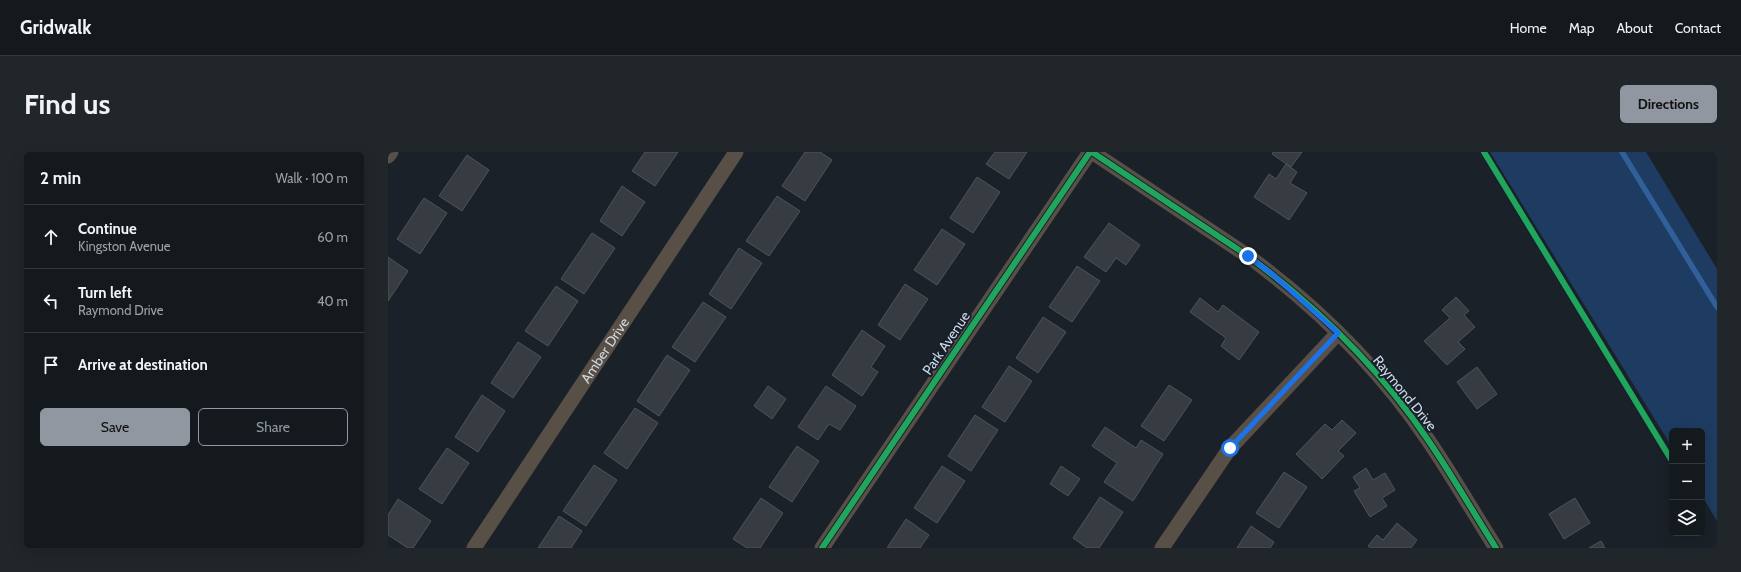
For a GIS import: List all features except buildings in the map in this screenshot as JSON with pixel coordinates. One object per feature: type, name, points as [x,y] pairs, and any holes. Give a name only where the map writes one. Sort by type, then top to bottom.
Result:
[{"type":"street","points":[[388,156],[390,152]]},
{"type":"street","name":"Amber Drive","points":[[474,548],[736,152]]},
{"type":"street","name":"Raymond Drive","points":[[1091,152],[1254,261],[1305,302],[1338,333],[1394,395],[1427,439],[1496,548]]},
{"type":"street","name":"Park Avenue","points":[[822,548],[1091,152]]},
{"type":"street","points":[[1162,548],[1230,448],[1338,333]]},
{"type":"shaded area","points":[[1490,152],[1646,152],[1717,269],[1717,521],[1705,501],[1705,428],[1669,428],[1669,442]]},
{"type":"waterway","points":[[1622,152],[1717,307]]},
{"type":"cycle path","points":[[822,548],[1090,152]]},
{"type":"cycle path","points":[[1092,152],[1248,256],[1298,296],[1346,340],[1389,388],[1428,440],[1496,548]]},
{"type":"cycle path","points":[[1484,152],[1669,456]]},
{"type":"route","points":[[1230,448],[1246,428],[1338,333],[1305,302],[1248,256]]}]
